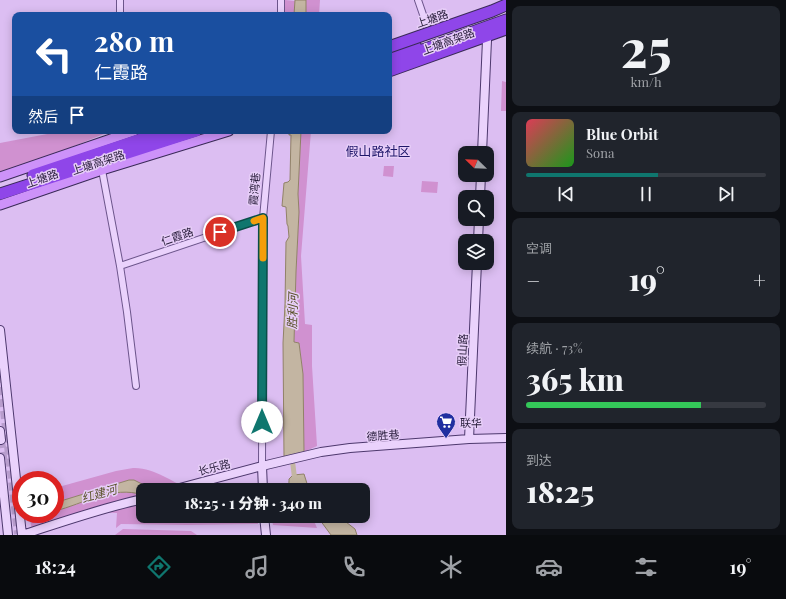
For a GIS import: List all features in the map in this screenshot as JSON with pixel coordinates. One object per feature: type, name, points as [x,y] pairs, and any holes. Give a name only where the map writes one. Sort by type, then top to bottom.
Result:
[{"type":"highway","points":[[392,45],[506,6]]},
{"type":"highway","name":"上塘高架路","points":[[392,53],[506,13]]},
{"type":"highway","name":"上塘高架路","points":[[392,61],[506,20]]},
{"type":"highway","points":[[392,70],[506,29]]},
{"type":"highway","name":"上塘高架路","points":[[0,187],[156,134]]},
{"type":"highway","name":"上塘高架路","points":[[0,194],[186,134]]},
{"type":"main road","name":"上塘路","points":[[392,45],[506,6]]},
{"type":"main road","points":[[392,74],[506,34]]},
{"type":"main road","name":"上塘路","points":[[0,178],[116,134]]},
{"type":"main road","name":"上塘路","points":[[0,206],[102,170],[219,134]]},
{"type":"street","points":[[120,0],[120,12]]},
{"type":"street","points":[[281,0],[281,12]]},
{"type":"street","points":[[418,0],[429,32]]},
{"type":"street","points":[[482,146],[487,40]]},
{"type":"street","name":"霞湾巷","points":[[262,483],[263,218],[271,134]]},
{"type":"street","points":[[102,170],[120,266],[136,386]]},
{"type":"street","name":"仁霞路","points":[[120,266],[263,218]]},
{"type":"street","name":"假山路","points":[[469,439],[477,270]]},
{"type":"street","points":[[0,330],[22,535],[136,501]]},
{"type":"street","points":[[5,374],[4,390],[10,440]]},
{"type":"street","points":[[0,431],[1,440]]},
{"type":"street","name":"德胜巷","points":[[262,466],[350,448],[469,439],[506,438]]},
{"type":"street","points":[[0,458],[8,535]]},
{"type":"street","name":"长乐路","points":[[197,483],[262,466]]},
{"type":"street","points":[[265,523],[266,535]]},
{"type":"shaded area","points":[[285,0],[295,1],[294,12],[284,12]]},
{"type":"shaded area","points":[[306,0],[320,0],[319,12],[306,12]]},
{"type":"shaded area","points":[[502,81],[506,82],[506,111],[501,111]]},
{"type":"shaded area","points":[[47,134],[104,134],[65,150],[0,172],[0,143]]},
{"type":"shaded area","points":[[301,134],[311,134],[301,256],[305,324],[312,325],[312,366],[317,446],[304,452],[303,374],[299,343],[294,342],[299,212],[298,194]]},
{"type":"shaded area","points":[[384,166],[394,166],[393,177],[383,176]]},
{"type":"shaded area","points":[[422,181],[438,182],[437,193],[421,192]]},
{"type":"shaded area","points":[[141,468],[177,483],[140,483],[134,480],[129,480],[64,500],[64,485],[116,471]]},
{"type":"shaded area","points":[[122,492],[136,493],[136,523],[258,524],[121,524],[116,528],[117,513],[96,512],[33,534],[31,523],[64,523],[64,508],[106,495]]},
{"type":"shaded area","points":[[273,523],[315,523],[317,528],[273,525]]},
{"type":"shaded area","points":[[123,529],[191,531],[197,535],[115,535]]},
{"type":"water","points":[[295,0],[306,0],[306,12],[294,12]]},
{"type":"water","points":[[301,134],[294,342],[299,343],[303,374],[304,452],[284,457],[283,343],[286,242],[289,237],[286,207],[282,206],[284,183],[290,180],[291,135],[289,135]]},
{"type":"water","points":[[304,474],[307,483],[288,483],[289,479],[293,475]]},
{"type":"water","name":"红建河","points":[[129,480],[134,480],[140,483],[136,483],[136,494],[121,492],[109,494],[64,509],[64,500]]},
{"type":"water","points":[[322,523],[347,523],[355,529],[357,535],[331,535]]},
{"type":"waterway","name":"胜利河","points":[[292,457],[295,483]]},
{"type":"tunnel","points":[[0,375],[18,534]]},
{"type":"tunnel","points":[[1,440],[4,465]]},
{"type":"slow traffic","points":[[254,221],[263,218],[263,258]]},
{"type":"place","name":"联华","points":[[446,439]]},
{"type":"district","name":"假山路社区","points":[[378,150]]},
{"type":"route","points":[[220,232],[263,218],[262,422]]}]
